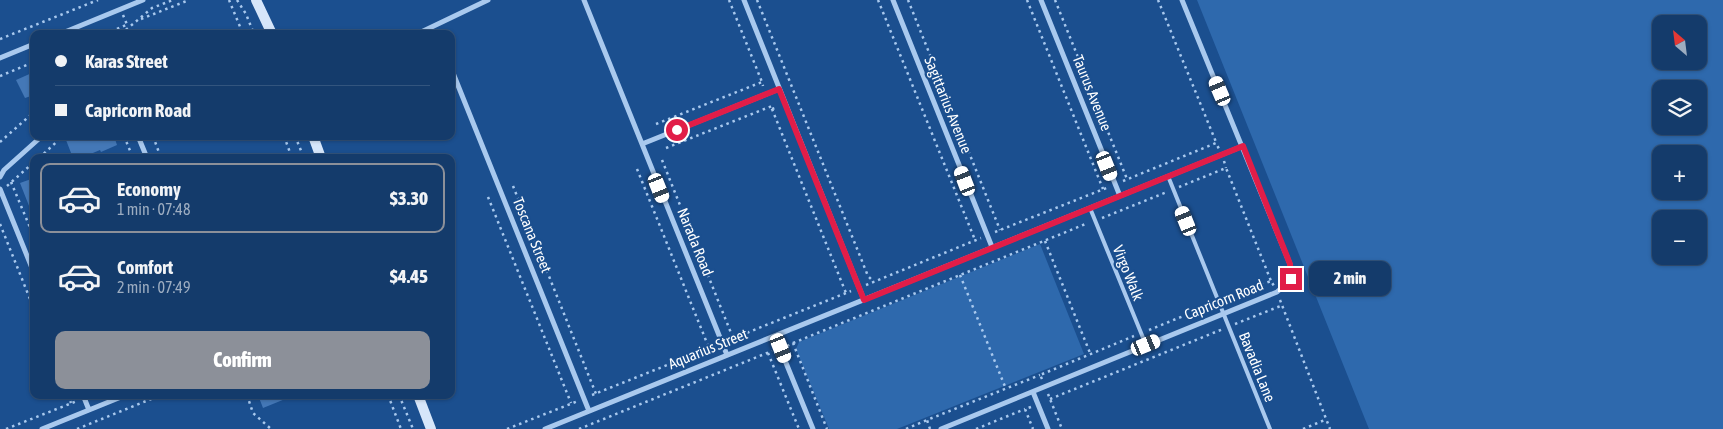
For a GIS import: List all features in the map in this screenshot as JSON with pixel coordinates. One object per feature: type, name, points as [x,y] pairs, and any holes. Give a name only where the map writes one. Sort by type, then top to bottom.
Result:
[{"type":"street","points":[[69,30],[132,2],[144,0]]},
{"type":"street","points":[[256,0],[270,29]]},
{"type":"street","points":[[264,0],[270,29]]},
{"type":"street","points":[[426,30],[488,0]]},
{"type":"street","name":"Narada Road","points":[[584,0],[727,355]]},
{"type":"street","points":[[744,0],[864,300]]},
{"type":"street","name":"Sagittarius Avenue","points":[[893,0],[992,247]]},
{"type":"street","name":"Taurus Avenue","points":[[1042,0],[1120,196]]},
{"type":"street","name":"Capricorn Road","points":[[941,429],[1277,292],[1291,279],[1290,264],[1182,0]]},
{"type":"street","points":[[434,26],[436,30]]},
{"type":"street","points":[[0,58],[30,46]]},
{"type":"street","name":"Toscana Street","points":[[455,78],[589,411]]},
{"type":"street","points":[[642,144],[779,89]]},
{"type":"street","points":[[0,177],[4,170],[38,140]]},
{"type":"street","points":[[140,140],[145,154]]},
{"type":"street","points":[[314,140],[320,154]]},
{"type":"street","name":"Aquarius Street","points":[[545,429],[1243,146]]},
{"type":"street","points":[[0,190],[30,263]]},
{"type":"street","points":[[776,336],[814,429]]},
{"type":"street","points":[[1033,392],[1048,429]]},
{"type":"street","points":[[85,399],[89,410]]},
{"type":"street","points":[[42,429],[116,399]]},
{"type":"street","points":[[420,399],[431,429]]},
{"type":"lane","name":"Bavadia Lane","points":[[1168,176],[1270,429]]},
{"type":"lane","name":"Virgo Walk","points":[[1090,208],[1146,345]]},
{"type":"path","points":[[0,39],[98,0]]},
{"type":"path","points":[[125,30],[152,8],[173,0]]},
{"type":"path","points":[[137,20],[189,0]]},
{"type":"path","points":[[229,0],[241,30]]},
{"type":"path","points":[[236,0],[246,14],[252,30]]},
{"type":"path","points":[[729,0],[846,293]]},
{"type":"path","points":[[758,0],[868,276],[874,282],[884,306]]},
{"type":"path","points":[[878,0],[975,240]]},
{"type":"path","points":[[908,0],[1010,255]]},
{"type":"path","points":[[1027,0],[1103,189]]},
{"type":"path","points":[[1055,0],[1127,179]]},
{"type":"path","points":[[1158,0],[1222,155],[1271,281]]},
{"type":"path","points":[[116,30],[132,24]]},
{"type":"path","points":[[0,76],[30,64]]},
{"type":"path","points":[[656,124],[762,82]]},
{"type":"path","points":[[666,148],[797,99]]},
{"type":"path","points":[[0,142],[30,116]]},
{"type":"path","points":[[43,154],[59,140]]},
{"type":"path","points":[[126,140],[131,154]]},
{"type":"path","points":[[154,140],[160,154]]},
{"type":"path","points":[[285,140],[291,154]]},
{"type":"path","points":[[297,140],[303,154]]},
{"type":"path","points":[[507,429],[1216,143]]},
{"type":"path","points":[[662,160],[731,333],[737,337],[746,362]]},
{"type":"path","points":[[0,190],[30,165]]},
{"type":"path","points":[[637,168],[709,348]]},
{"type":"path","points":[[579,429],[1226,168]]},
{"type":"path","points":[[11,182],[30,227]]},
{"type":"path","points":[[513,186],[596,394]]},
{"type":"path","points":[[488,196],[571,403]]},
{"type":"path","points":[[0,224],[30,299]]},
{"type":"path","points":[[1045,241],[1090,353]]},
{"type":"path","points":[[960,275],[1006,389]]},
{"type":"path","points":[[1277,292],[1330,429]]},
{"type":"path","points":[[976,429],[1283,305]]},
{"type":"path","points":[[793,343],[827,429]]},
{"type":"path","points":[[768,353],[799,429]]},
{"type":"path","points":[[906,429],[1040,375]]},
{"type":"path","points":[[70,399],[71,403]]},
{"type":"path","points":[[6,429],[78,399]]},
{"type":"path","points":[[77,429],[151,399]]},
{"type":"path","points":[[248,399],[253,413],[271,429]]},
{"type":"path","points":[[390,399],[401,429]]},
{"type":"path","points":[[401,399],[413,429]]},
{"type":"path","points":[[1025,409],[1033,429]]},
{"type":"path","points":[[927,420],[930,429]]},
{"type":"path","points":[[1303,429],[1327,420]]},
{"type":"shaded area","points":[[1197,0],[1723,0],[1723,429],[1369,429]]},
{"type":"shaded area","points":[[1040,244],[1084,354],[897,429],[829,429],[796,349],[799,342]]},
{"type":"building","points":[[30,74],[30,96],[25,98],[16,80]]},
{"type":"building","points":[[66,140],[115,140],[117,145],[101,152],[100,150],[90,154],[71,154]]},
{"type":"building","points":[[30,179],[30,208],[20,183]]},
{"type":"building","points":[[260,399],[285,399],[263,408]]},
{"type":"route","points":[[677,130],[779,89],[864,300],[1243,146],[1290,264],[1291,279]]}]
